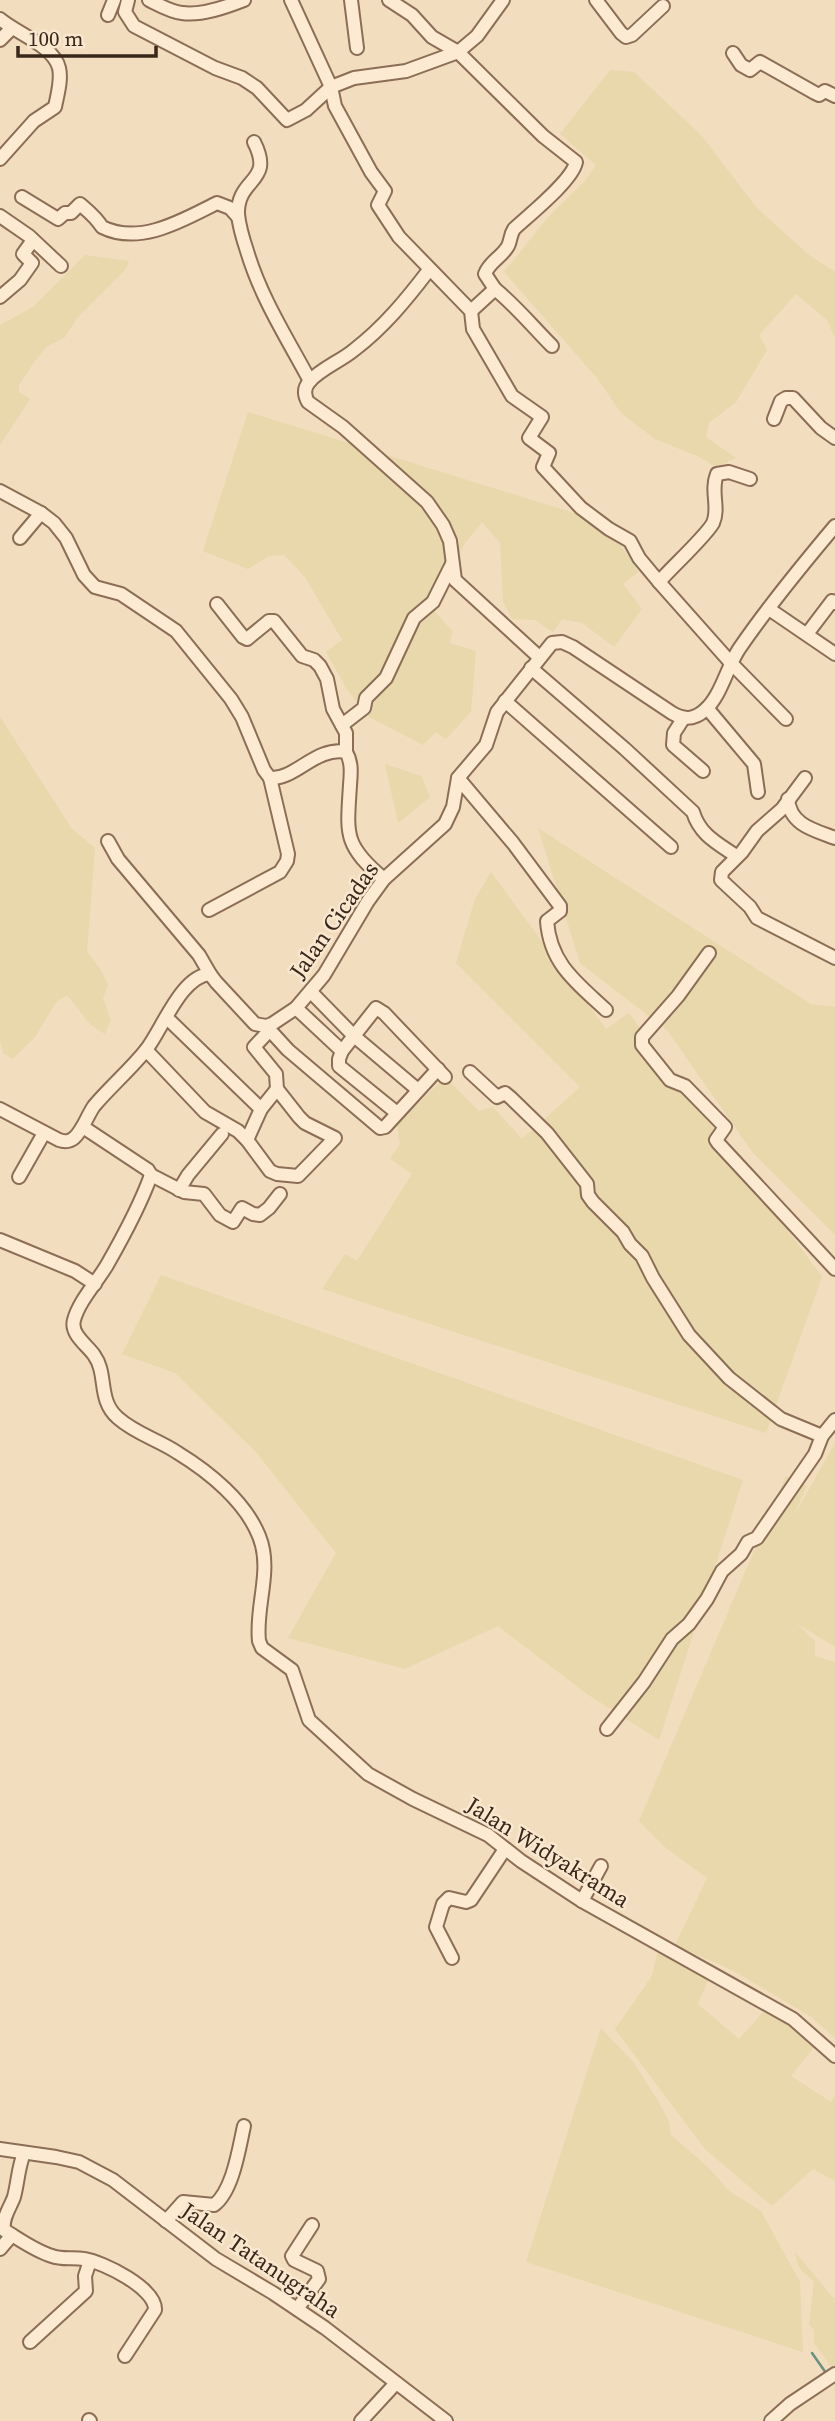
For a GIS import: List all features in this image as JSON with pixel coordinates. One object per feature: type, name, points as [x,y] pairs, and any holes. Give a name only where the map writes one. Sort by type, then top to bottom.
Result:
[{"type":"street","points":[[108,15],[114,0]]},
{"type":"street","points":[[128,0],[125,12],[134,26],[215,68],[242,78],[272,102],[285,119],[306,110],[331,87],[355,78],[405,71],[458,52],[478,36],[503,0]]},
{"type":"street","points":[[149,0],[186,13],[206,11],[244,0]]},
{"type":"street","points":[[291,0],[331,87],[335,106],[371,172],[385,191],[378,205],[399,237],[471,311],[472,329],[512,396],[542,418],[529,439],[549,453],[542,467],[581,508],[629,541],[639,558],[730,663],[786,719]]},
{"type":"street","points":[[351,0],[357,48]]},
{"type":"street","points":[[389,0],[412,15],[432,37],[458,52],[542,136],[577,164],[561,184],[514,229],[508,246],[487,267],[485,274],[495,289],[509,300],[552,346]]},
{"type":"street","points":[[601,2],[626,37],[632,35],[663,6]]},
{"type":"street","points":[[0,19],[50,54],[59,67],[55,107],[34,121],[0,159]]},
{"type":"street","points":[[0,40],[12,29]]},
{"type":"street","points":[[733,52],[747,69],[750,70],[760,62],[814,93],[820,95],[826,91],[835,96]]},
{"type":"street","points":[[254,142],[261,156],[261,169],[245,190],[239,203],[238,217],[257,284],[310,381]]},
{"type":"street","points":[[22,197],[58,219],[80,204],[97,218],[102,227],[115,232],[166,228],[218,203],[230,208],[238,217]]},
{"type":"street","points":[[0,216],[33,240],[61,266]]},
{"type":"street","points":[[0,297],[20,280],[33,263],[23,254],[33,240]]},
{"type":"street","points":[[342,725],[364,708],[366,698],[386,678],[414,618],[433,602],[444,585],[453,553],[443,525],[427,502],[343,426],[308,402],[305,390],[310,381],[353,352],[379,330],[401,307],[429,270]]},
{"type":"street","points":[[471,311],[495,289]]},
{"type":"street","points":[[774,419],[781,401],[793,398],[821,428],[835,438]]},
{"type":"street","points":[[659,582],[712,524],[716,508],[712,488],[717,474],[729,472],[750,479]]},
{"type":"street","points":[[0,491],[41,513],[61,530],[88,581],[100,589],[124,595],[176,631],[231,699],[242,717],[264,770],[270,778],[288,854],[285,866],[280,872],[209,911]]},
{"type":"street","points":[[20,538],[41,513]]},
{"type":"street","points":[[703,772],[673,745],[674,733],[682,719],[692,718],[707,708],[730,663],[835,526]]},
{"type":"street","points":[[452,564],[455,580],[535,663],[694,813],[702,831],[736,856]]},
{"type":"street","points":[[807,634],[834,600]]},
{"type":"street","points":[[217,604],[239,633],[247,639],[269,621],[276,622],[302,656],[314,660],[320,666],[327,680],[333,709],[347,740],[346,752],[351,764],[347,823],[351,838],[367,864],[384,879]]},
{"type":"street","points":[[769,609],[835,654]]},
{"type":"street","name":"Jalan Cicadas","points":[[268,1028],[296,1008],[311,992],[337,956],[368,901],[384,879],[445,824],[453,807],[458,778],[486,745],[497,712],[555,642],[573,647],[682,719]]},
{"type":"street","points":[[505,701],[671,847]]},
{"type":"street","points":[[707,708],[754,764],[758,792]]},
{"type":"street","points":[[270,778],[282,776],[333,751],[346,752]]},
{"type":"street","points":[[458,778],[513,843],[560,906],[560,911],[547,920],[549,939],[574,982],[606,1010]]},
{"type":"street","points":[[805,778],[782,809],[757,831],[722,872],[721,880],[750,907],[753,914],[802,943],[835,958]]},
{"type":"street","points":[[788,799],[789,809],[801,825],[835,838]]},
{"type":"street","points":[[108,841],[118,859],[199,955],[246,1016],[255,1024],[268,1028],[382,1129],[397,1114],[418,1090],[442,1073],[378,1008],[342,1051],[340,1066],[345,1073],[397,1114]]},
{"type":"street","points":[[709,953],[678,996],[642,1037],[642,1045],[666,1076],[685,1086],[725,1127],[717,1139],[718,1143],[835,1269]]},
{"type":"street","points":[[1,1111],[64,1142],[73,1139],[98,1102],[146,1050],[185,988],[196,978],[211,974]]},
{"type":"street","points":[[311,992],[354,1036],[418,1090]]},
{"type":"street","points":[[296,1008],[342,1051]]},
{"type":"street","points":[[167,1018],[261,1109]]},
{"type":"street","points":[[146,1050],[205,1112],[247,1139],[270,1171],[292,1176],[302,1175],[334,1137],[305,1123],[277,1089],[276,1074],[254,1046],[268,1028]]},
{"type":"street","points":[[470,1072],[497,1097],[505,1093],[548,1133],[587,1184],[588,1195],[593,1202],[624,1232],[627,1240],[642,1256],[690,1335],[729,1378],[781,1419],[822,1436]]},
{"type":"street","points":[[247,1139],[261,1109],[277,1089]]},
{"type":"street","points":[[83,1126],[148,1170],[151,1175],[179,1190],[204,1194],[220,1215],[233,1222],[242,1208],[260,1215],[280,1194]]},
{"type":"street","points":[[19,1177],[44,1133]]},
{"type":"street","points":[[179,1190],[222,1134]]},
{"type":"street","name":"Jalan Widyakrama","points":[[151,1175],[144,1194],[74,1319],[73,1326],[98,1362],[104,1396],[118,1418],[140,1433],[178,1452],[216,1482],[240,1505],[259,1535],[264,1558],[259,1641],[262,1648],[292,1670],[309,1720],[368,1774],[488,1835],[582,1901],[793,2019],[835,2056]]},
{"type":"street","points":[[0,1240],[75,1271],[95,1284]]},
{"type":"street","points":[[607,1729],[644,1682],[672,1639],[689,1624],[722,1571],[741,1554],[746,1543],[757,1538],[815,1454],[822,1436],[834,1425]]},
{"type":"street","points":[[452,1958],[436,1927],[443,1903],[449,1898],[466,1902],[471,1900],[505,1849]]},
{"type":"street","points":[[582,1901],[601,1866]]},
{"type":"street","points":[[166,2221],[183,2202],[209,2206],[223,2198],[244,2126]]},
{"type":"street","name":"Jalan Tatanugraha","points":[[0,2149],[79,2162],[98,2171],[127,2190],[216,2259],[325,2328],[446,2421]]},
{"type":"street","points":[[24,2152],[17,2170],[13,2198],[3,2223],[5,2230],[54,2257],[90,2260],[129,2279],[146,2292],[156,2305],[154,2312],[125,2356]]},
{"type":"street","points":[[297,2309],[319,2279],[317,2271],[294,2260],[292,2256],[312,2225]]},
{"type":"street","points":[[0,2249],[12,2235]]},
{"type":"street","points":[[30,2342],[86,2291],[88,2286],[85,2276],[90,2260]]},
{"type":"street","points":[[771,2421],[790,2404],[832,2376]]},
{"type":"street","points":[[360,2421],[396,2383]]},
{"type":"shaded area","points":[[610,70],[634,72],[701,135],[756,207],[809,255],[835,272],[835,338],[827,320],[796,294],[759,335],[767,350],[736,402],[709,423],[706,437],[736,458],[717,467],[655,439],[621,413],[597,378],[504,272],[549,216],[584,182],[596,165],[560,134]]},
{"type":"shaded area","points":[[85,255],[129,261],[126,269],[77,318],[65,337],[46,347],[35,361],[19,385],[19,392],[30,399],[0,445],[0,325],[33,307]]},
{"type":"shaded area","points":[[248,412],[574,513],[621,546],[639,572],[623,584],[642,609],[614,647],[582,623],[562,619],[553,632],[535,620],[512,619],[503,601],[500,543],[482,522],[465,543],[430,606],[453,632],[449,643],[476,651],[471,712],[446,739],[436,732],[423,745],[369,717],[348,691],[326,652],[342,640],[305,577],[284,555],[269,556],[248,569],[203,551]]},
{"type":"shaded area","points":[[0,717],[72,829],[95,848],[87,952],[101,970],[108,985],[103,998],[111,1020],[105,1034],[91,1025],[67,995],[56,1002],[35,1037],[13,1059],[3,1053],[0,1040]]},
{"type":"shaded area","points":[[385,764],[421,776],[430,797],[398,823]]},
{"type":"shaded area","points":[[538,828],[811,1004],[835,1007],[835,1235],[753,1153],[667,1030],[580,963]]},
{"type":"shaded area","points":[[491,872],[606,1029],[629,1013],[822,1277],[766,1433],[322,1289],[345,1254],[357,1261],[412,1174],[390,1159],[400,1144],[397,1125],[445,1077],[479,1111],[493,1107],[522,1139],[580,1087],[456,963],[475,899]]},
{"type":"shaded area","points":[[161,1275],[743,1480],[659,1740],[587,1694],[498,1626],[405,1669],[288,1638],[336,1553],[256,1452],[175,1373],[122,1354]]},
{"type":"shaded area","points":[[835,1443],[835,1647],[796,1623],[815,1641],[815,1656],[835,1662],[835,2038],[810,2016],[732,1970],[675,1945],[707,1878],[666,1848],[639,1821],[786,1476],[807,1486],[792,1519]]},
{"type":"shaded area","points":[[658,1951],[709,1977],[698,2004],[739,2039],[764,2011],[791,2027],[814,2047],[791,2076],[831,2102],[835,2096],[835,2181],[813,2169],[772,2206],[705,2149],[615,2029],[652,1976]]},
{"type":"shaded area","points":[[601,2028],[634,2063],[660,2104],[669,2122],[671,2135],[709,2168],[729,2191],[761,2211],[800,2282],[803,2352],[526,2262]]},
{"type":"shaded area","points":[[795,2252],[835,2300],[833,2370],[814,2343],[814,2330],[809,2324],[814,2281],[797,2263]]},
{"type":"waterway","points":[[812,2353],[826,2373]]}]
